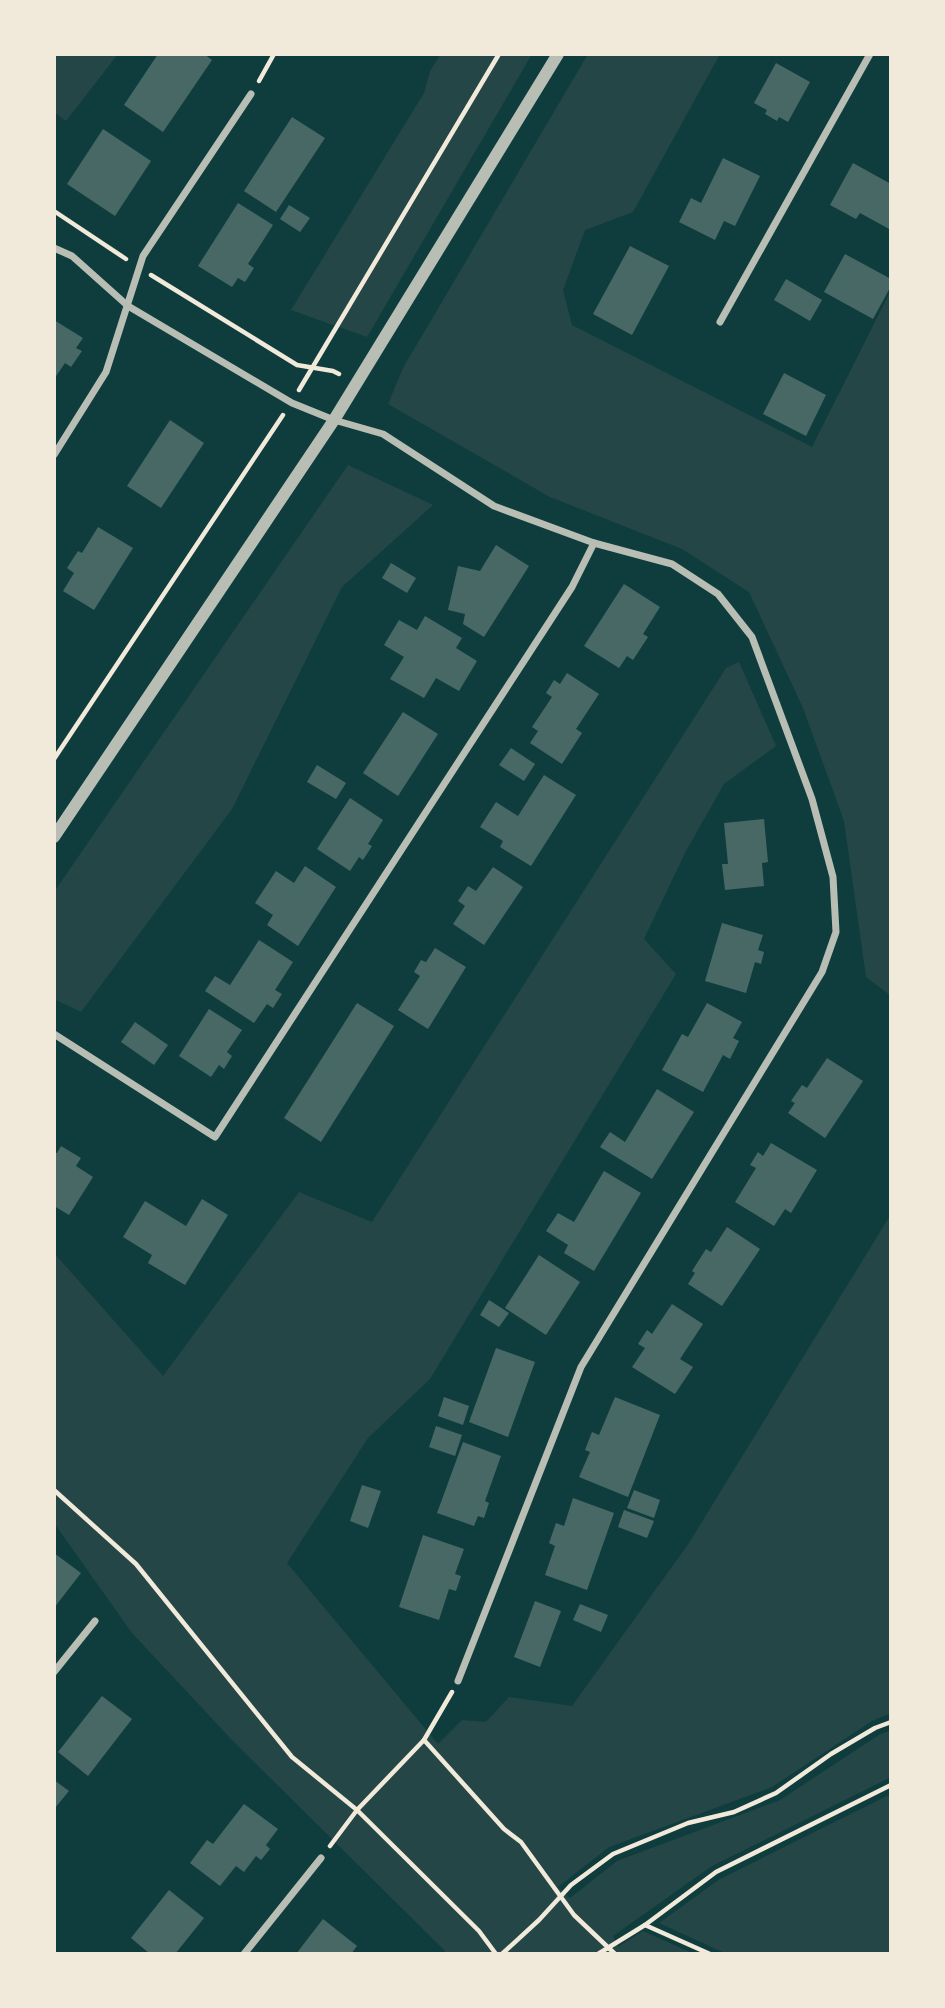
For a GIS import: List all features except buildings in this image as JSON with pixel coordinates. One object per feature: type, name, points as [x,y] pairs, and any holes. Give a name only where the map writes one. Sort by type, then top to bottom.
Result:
[{"type":"street","points":[[54,837],[334,420],[558,54]]},
{"type":"street","points":[[720,322],[870,54]]},
{"type":"street","points":[[54,455],[106,372],[143,256],[251,94]]},
{"type":"street","points":[[54,248],[72,256],[128,306],[292,403],[334,420],[383,433],[494,506],[594,543],[672,564],[718,594],[752,637],[813,799],[833,877],[836,932],[822,972],[581,1367],[458,1681]]},
{"type":"street","points":[[54,1034],[215,1137],[572,587],[594,543]]},
{"type":"street","points":[[54,1672],[95,1621]]},
{"type":"street","points":[[244,1954],[321,1858]]},
{"type":"path","points":[[251,94],[274,54]]},
{"type":"path","points":[[54,211],[139,268],[297,365],[333,370],[356,384]]},
{"type":"path","points":[[54,1490],[136,1564],[292,1757],[357,1810],[479,1931],[496,1954]]},
{"type":"path","points":[[321,1858],[357,1810],[424,1740],[458,1681]]},
{"type":"path","points":[[502,1954],[539,1920],[571,1885],[613,1854],[688,1823],[734,1812],[776,1793],[831,1754],[875,1728],[891,1722]]},
{"type":"path","points":[[424,1740],[504,1829],[521,1843],[574,1915],[615,1954]]},
{"type":"path","points":[[598,1954],[645,1925],[716,1872],[891,1785]]},
{"type":"path","points":[[645,1925],[710,1954]]},
{"type":"shaded area","points":[[54,54],[118,54],[66,121],[54,112]]},
{"type":"shaded area","points":[[441,54],[532,54],[367,337],[291,310],[424,93],[430,71]]},
{"type":"shaded area","points":[[588,54],[720,54],[633,212],[585,230],[563,290],[572,325],[812,447],[891,290],[891,996],[866,977],[844,821],[803,708],[749,592],[682,549],[550,497],[388,404],[403,368]]},
{"type":"shaded area","points":[[348,465],[433,505],[342,587],[232,809],[81,1012],[54,999],[54,892]]},
{"type":"shaded area","points":[[739,662],[776,746],[724,784],[686,851],[644,939],[676,974],[430,1379],[368,1438],[287,1563],[438,1744],[462,1720],[486,1722],[509,1697],[572,1706],[689,1543],[891,1214],[891,1713],[872,1721],[772,1787],[609,1847],[558,1887],[570,1898],[617,1861],[780,1800],[879,1735],[891,1730],[891,1777],[712,1866],[613,1936],[618,1947],[643,1931],[694,1954],[443,1954],[445,1951],[231,1739],[132,1633],[54,1523],[54,1253],[163,1376],[299,1192],[372,1222],[726,668]]},
{"type":"shaded area","points":[[891,1794],[891,1954],[727,1954],[659,1923],[720,1879]]}]
